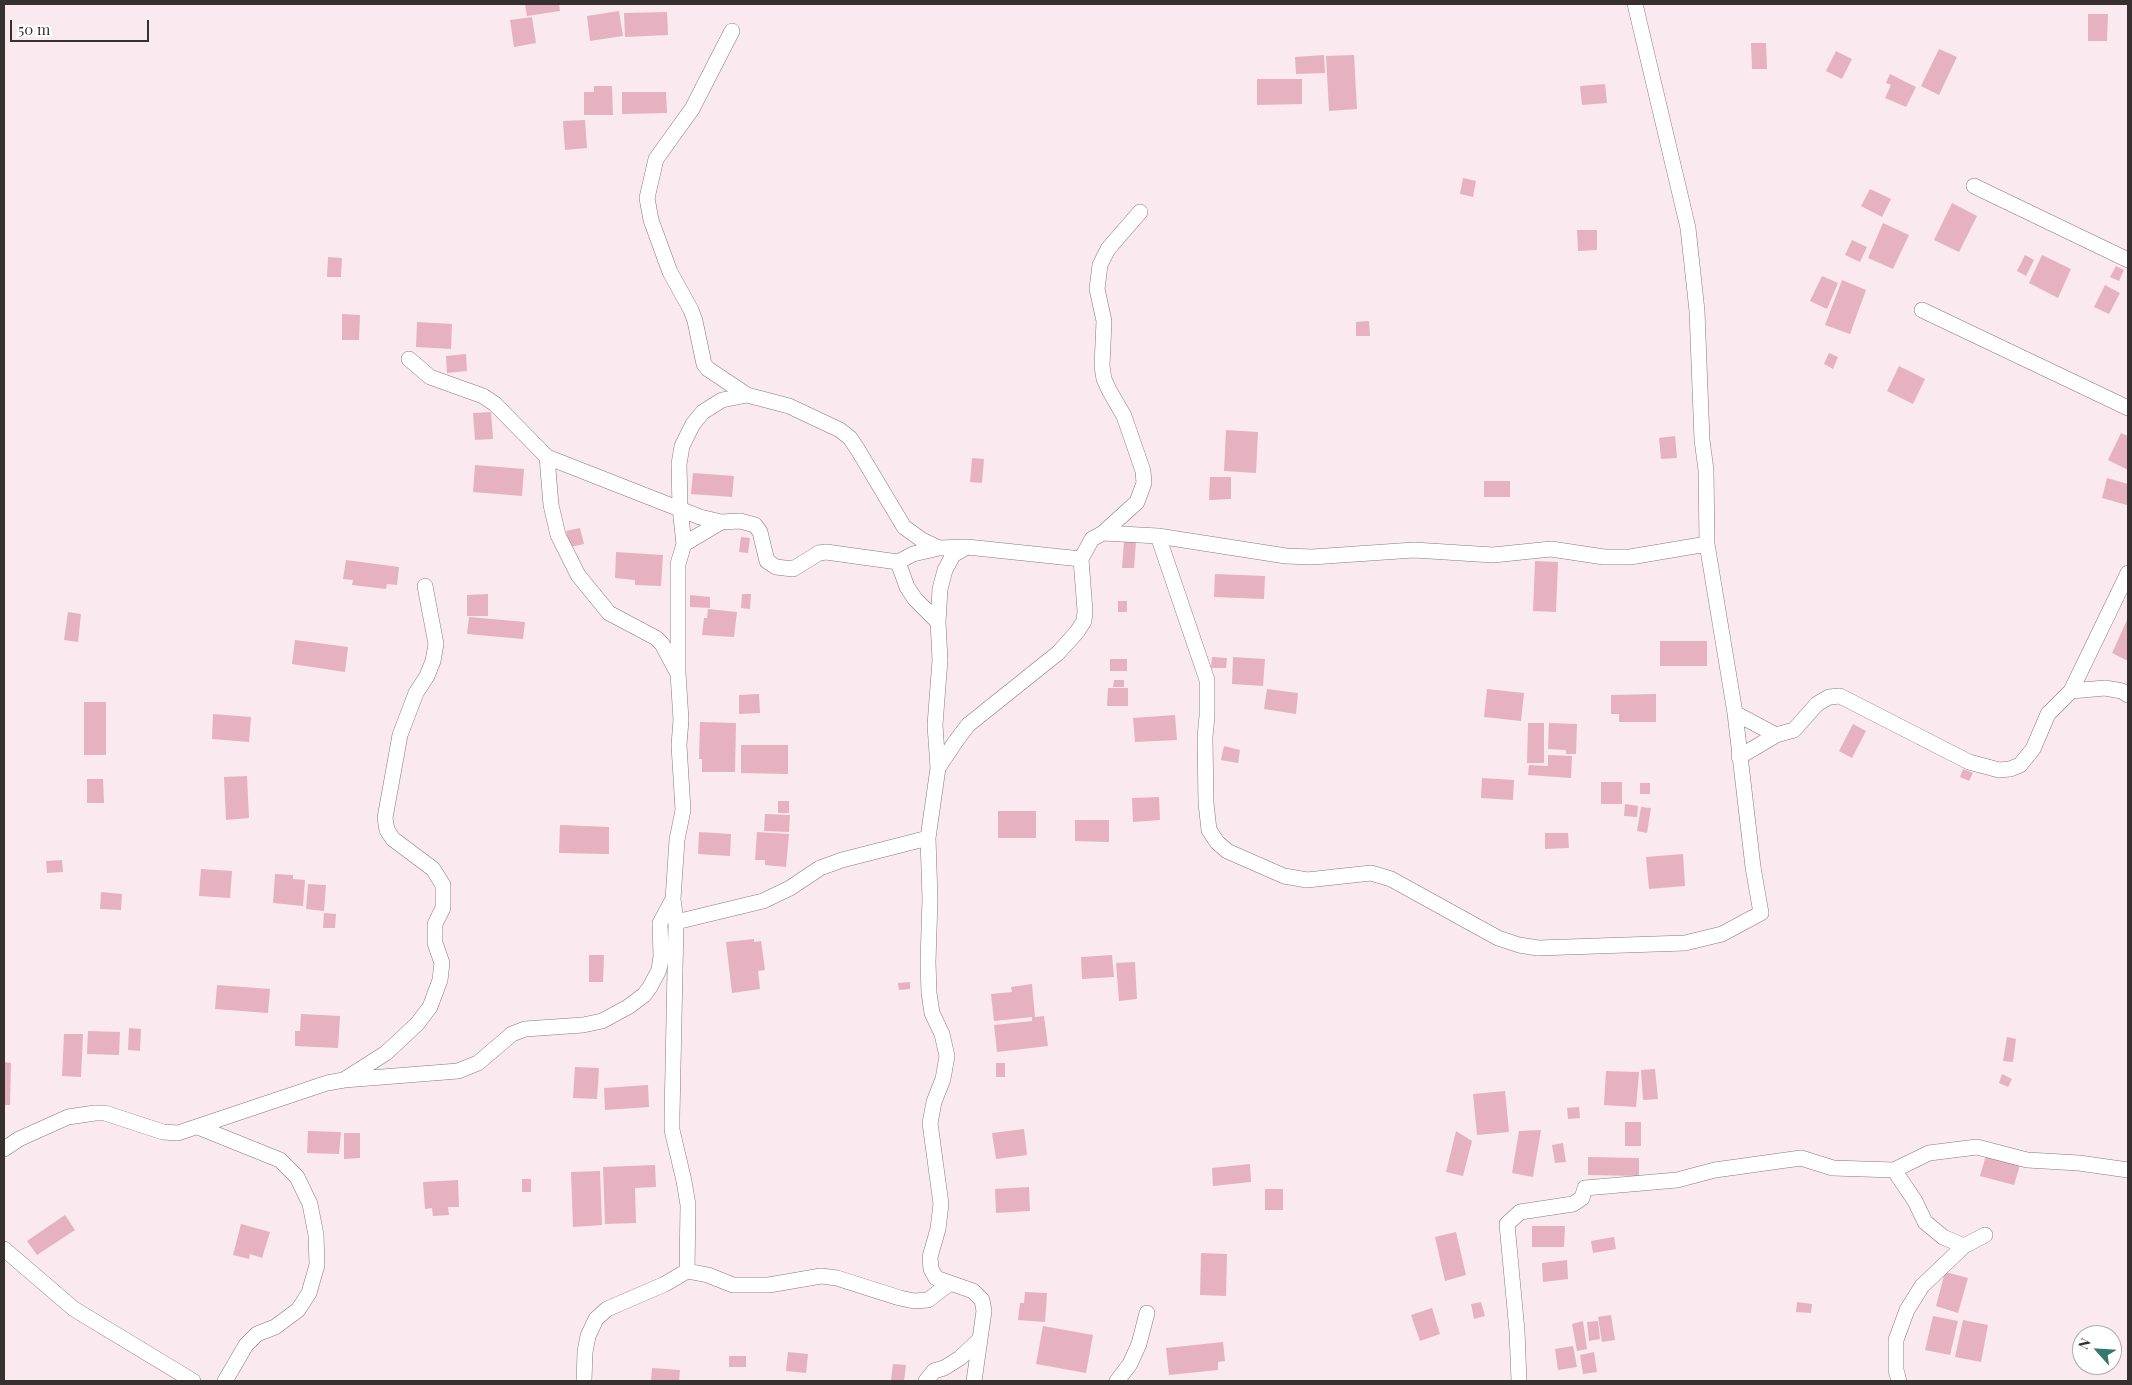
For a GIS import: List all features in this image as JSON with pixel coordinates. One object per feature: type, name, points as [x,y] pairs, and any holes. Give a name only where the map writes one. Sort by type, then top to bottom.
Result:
[{"type":"street","points":[[1158,536],[1207,680],[1205,746],[1206,803],[1209,830],[1217,842],[1227,851],[1284,876],[1308,880],[1371,873],[1391,879],[1498,938],[1518,945],[1538,948],[1684,943],[1722,934],[1762,913],[1753,867],[1735,713],[1708,544],[1706,470],[1702,440],[1696,311],[1688,228],[1635,4]]},
{"type":"street","points":[[732,31],[692,109],[680,129],[664,145],[656,159],[648,198],[648,209],[673,279],[691,310],[704,364],[708,369],[747,395],[789,406],[840,430],[850,438],[858,450],[904,527],[922,540],[939,548]]},
{"type":"street","points":[[1974,186],[2128,260]]},
{"type":"street","points":[[938,768],[968,725],[1058,653],[1077,632],[1084,621],[1085,611],[1081,559],[1092,539],[1103,533],[1137,502],[1144,483],[1143,471],[1124,416],[1108,390],[1104,379],[1102,366],[1104,321],[1097,289],[1100,265],[1108,248],[1140,212]]},
{"type":"street","points":[[1922,310],[2128,408]]},
{"type":"street","points":[[409,359],[430,377],[483,396],[494,404],[547,456],[621,488],[680,508],[700,517],[721,522],[740,520],[756,526],[760,532],[767,561],[776,567],[793,569],[819,553],[826,552],[898,562],[913,554],[939,548],[967,547],[1081,559]]},
{"type":"street","points":[[687,1271],[688,1205],[672,1130],[676,922],[673,900],[677,840],[683,810],[679,745],[681,720],[678,673],[678,564],[684,544],[680,508],[679,464],[682,446],[693,424],[712,404],[747,395]]},
{"type":"street","points":[[547,456],[551,505],[558,535],[578,575],[609,613],[656,638],[662,644],[678,673]]},
{"type":"street","points":[[684,544],[721,522]]},
{"type":"street","points":[[1103,533],[1158,536],[1286,556],[1304,557],[1414,550],[1493,555],[1551,548],[1604,557],[1630,557],[1708,544]]},
{"type":"street","points":[[967,547],[953,555],[945,570],[940,589],[938,622],[940,660],[935,725],[938,768],[928,838],[930,899],[928,962],[932,1013],[942,1034],[947,1056],[943,1079],[934,1102],[930,1123],[941,1204],[938,1229],[930,1257],[931,1270],[936,1278],[973,1291],[982,1300],[984,1311],[974,1381]]},
{"type":"street","points":[[898,562],[907,587],[915,599],[938,622]]},
{"type":"street","points":[[1740,757],[1776,734],[1794,730],[1818,704],[1829,697],[1840,696],[1969,762],[1999,770],[2020,766],[2033,749],[2048,714],[2071,691],[2128,573]]},
{"type":"street","points":[[344,1080],[386,1053],[417,1024],[430,1006],[440,980],[442,963],[435,943],[435,924],[443,908],[443,886],[433,869],[393,839],[387,830],[385,818],[400,735],[416,693],[434,662],[436,644],[425,586]]},
{"type":"street","points":[[2071,691],[2105,688],[2122,691],[2128,695]]},
{"type":"street","points":[[1735,713],[1776,734]]},
{"type":"street","points":[[676,922],[763,901],[790,888],[820,868],[842,860],[928,838]]},
{"type":"street","points":[[4,1149],[20,1139],[68,1117],[95,1113],[105,1113],[163,1132],[178,1133],[327,1083],[458,1071],[478,1062],[512,1034],[525,1029],[588,1024],[619,1013],[644,995],[659,970],[661,956],[660,923],[673,900]]},
{"type":"street","points":[[198,1127],[280,1160],[297,1177],[310,1204],[316,1235],[317,1265],[309,1293],[298,1310],[274,1327],[257,1334],[246,1345],[225,1381]]},
{"type":"street","points":[[1519,1381],[1517,1331],[1507,1224],[1520,1212],[1573,1204],[1582,1198],[1585,1188],[1677,1180],[1715,1170],[1801,1158],[1833,1168],[1894,1170],[1928,1153],[1977,1147],[2027,1160],[2079,1163],[2128,1170]]},
{"type":"street","points":[[1894,1170],[1915,1201],[1925,1222],[1943,1237],[1964,1246]]},
{"type":"street","points":[[1899,1381],[1896,1370],[1896,1340],[1908,1310],[1922,1286],[1964,1246],[1985,1235]]},
{"type":"street","points":[[4,1249],[74,1309],[193,1381]]},
{"type":"street","points":[[584,1381],[585,1352],[588,1336],[596,1319],[607,1309],[665,1284],[687,1271],[708,1275],[733,1285],[769,1285],[821,1276],[837,1278],[900,1298],[914,1300],[928,1300],[949,1284]]},
{"type":"street","points":[[1118,1381],[1130,1364],[1139,1344],[1146,1313]]},
{"type":"street","points":[[926,1381],[934,1371],[944,1368],[960,1358],[979,1340]]},
{"type":"building","points":[[525,4],[559,4],[560,11],[527,16]]},
{"type":"building","points":[[619,11],[623,36],[590,41],[587,16]]},
{"type":"building","points":[[667,12],[668,35],[625,37],[624,13]]},
{"type":"building","points":[[2088,14],[2108,14],[2107,41],[2088,41]]},
{"type":"building","points":[[532,17],[536,43],[514,47],[510,20]]},
{"type":"building","points":[[1751,43],[1766,43],[1767,69],[1752,69]]},
{"type":"building","points":[[1939,49],[1957,57],[1939,95],[1921,86]]},
{"type":"building","points":[[1836,51],[1852,59],[1842,79],[1826,71]]},
{"type":"building","points":[[1324,55],[1325,73],[1296,74],[1295,57]]},
{"type":"building","points":[[1354,55],[1357,109],[1329,111],[1326,56]]},
{"type":"building","points":[[1890,74],[1916,87],[1906,107],[1885,98],[1891,85],[1886,83]]},
{"type":"building","points":[[1257,79],[1302,79],[1302,104],[1257,105]]},
{"type":"building","points":[[1605,84],[1607,103],[1582,105],[1580,86]]},
{"type":"building","points":[[594,86],[612,86],[613,115],[584,115],[584,92],[594,92]]},
{"type":"building","points":[[622,92],[666,92],[667,113],[622,114]]},
{"type":"building","points":[[585,120],[587,148],[565,150],[563,121]]},
{"type":"building","points":[[1463,178],[1476,181],[1473,197],[1460,194]]},
{"type":"building","points":[[1870,189],[1891,199],[1882,217],[1861,206]]},
{"type":"building","points":[[1952,203],[1977,216],[1959,252],[1934,240]]},
{"type":"building","points":[[1883,223],[1909,235],[1893,269],[1868,258]]},
{"type":"building","points":[[1577,230],[1597,230],[1597,250],[1578,251]]},
{"type":"building","points":[[1852,240],[1867,247],[1860,262],[1845,255]]},
{"type":"building","points":[[2025,255],[2034,260],[2026,276],[2017,271]]},
{"type":"building","points":[[2042,255],[2071,269],[2058,298],[2029,283]]},
{"type":"building","points":[[328,257],[342,258],[341,277],[327,277]]},
{"type":"building","points":[[2116,266],[2124,270],[2119,281],[2110,277]]},
{"type":"building","points":[[1822,276],[1838,283],[1827,309],[1810,301]]},
{"type":"building","points":[[1842,280],[1866,290],[1850,334],[1825,325]]},
{"type":"building","points":[[2105,285],[2120,293],[2109,314],[2094,307]]},
{"type":"building","points":[[342,314],[360,315],[359,340],[342,340]]},
{"type":"building","points":[[1369,321],[1370,336],[1356,336],[1356,322]]},
{"type":"building","points":[[417,322],[452,324],[451,349],[416,347]]},
{"type":"building","points":[[1829,353],[1838,357],[1833,369],[1824,364]]},
{"type":"building","points":[[466,354],[467,371],[447,373],[446,356]]},
{"type":"building","points":[[1899,366],[1925,379],[1913,404],[1887,391]]},
{"type":"building","points":[[491,412],[493,439],[475,440],[473,413]]},
{"type":"building","points":[[1226,430],[1258,432],[1256,473],[1224,471]]},
{"type":"building","points":[[2121,433],[2128,436],[2128,470],[2108,460]]},
{"type":"building","points":[[1675,436],[1677,458],[1661,459],[1659,438]]},
{"type":"building","points":[[972,458],[984,459],[982,483],[970,482]]},
{"type":"building","points":[[475,465],[524,469],[522,496],[473,492]]},
{"type":"building","points":[[693,473],[734,476],[732,497],[691,494]]},
{"type":"building","points":[[1210,477],[1231,477],[1231,499],[1209,500]]},
{"type":"building","points":[[2107,478],[2128,484],[2127,505],[2102,498]]},
{"type":"building","points":[[1484,481],[1510,481],[1510,497],[1484,497]]},
{"type":"building","points":[[580,528],[584,544],[570,547],[566,531]]},
{"type":"building","points":[[741,537],[750,538],[748,553],[739,552]]},
{"type":"building","points":[[1124,541],[1136,542],[1134,568],[1122,568]]},
{"type":"building","points":[[616,552],[663,555],[661,586],[635,585],[635,580],[615,578]]},
{"type":"building","points":[[346,560],[399,567],[397,585],[387,584],[386,589],[352,585],[353,580],[343,579]]},
{"type":"building","points":[[1535,561],[1558,562],[1556,612],[1533,611]]},
{"type":"building","points":[[1215,574],[1265,576],[1264,599],[1214,597]]},
{"type":"building","points":[[488,594],[488,616],[467,616],[467,595]]},
{"type":"building","points":[[742,594],[751,594],[750,609],[741,608]]},
{"type":"building","points":[[690,595],[710,597],[710,608],[690,607]]},
{"type":"building","points":[[1118,601],[1127,601],[1127,612],[1118,612]]},
{"type":"building","points":[[708,609],[737,612],[734,637],[702,635],[704,618],[707,618]]},
{"type":"building","points":[[68,612],[81,614],[78,642],[64,640]]},
{"type":"building","points":[[469,617],[525,622],[523,639],[467,634]]},
{"type":"building","points":[[2128,618],[2128,661],[2112,653]]},
{"type":"building","points":[[295,640],[348,647],[345,672],[292,664]]},
{"type":"building","points":[[1660,641],[1707,641],[1707,666],[1660,666]]},
{"type":"building","points":[[1212,657],[1227,658],[1226,668],[1211,668]]},
{"type":"building","points":[[1233,657],[1265,659],[1263,686],[1232,684]]},
{"type":"building","points":[[1110,659],[1127,659],[1127,671],[1110,671]]},
{"type":"building","points":[[1114,680],[1124,680],[1124,687],[1113,687]]},
{"type":"building","points":[[1108,688],[1128,688],[1128,706],[1107,706]]},
{"type":"building","points":[[1267,689],[1298,693],[1296,714],[1264,709]]},
{"type":"building","points":[[1487,689],[1524,693],[1521,721],[1484,717]]},
{"type":"building","points":[[759,694],[760,713],[739,714],[739,695]]},
{"type":"building","points":[[1656,694],[1656,722],[1619,722],[1619,714],[1611,714],[1611,695]]},
{"type":"building","points":[[84,702],[106,702],[106,755],[84,755]]},
{"type":"building","points":[[213,714],[251,717],[249,742],[212,739]]},
{"type":"building","points":[[1175,715],[1177,740],[1135,742],[1133,718]]},
{"type":"building","points":[[700,722],[736,723],[735,772],[702,772],[702,759],[699,759]]},
{"type":"building","points":[[1528,723],[1544,723],[1544,763],[1527,763]]},
{"type":"building","points":[[1549,723],[1577,724],[1576,754],[1566,754],[1566,750],[1548,749]]},
{"type":"building","points":[[1853,724],[1866,731],[1852,758],[1839,751]]},
{"type":"building","points":[[741,745],[788,745],[788,774],[741,773]]},
{"type":"building","points":[[1224,746],[1240,750],[1238,763],[1221,760]]},
{"type":"building","points":[[1548,755],[1572,756],[1571,778],[1528,775],[1529,765],[1548,766]]},
{"type":"building","points":[[1963,769],[1973,773],[1969,781],[1960,777]]},
{"type":"building","points":[[247,776],[249,818],[226,820],[224,777]]},
{"type":"building","points":[[1482,778],[1514,780],[1513,800],[1481,798]]},
{"type":"building","points":[[87,779],[103,779],[104,803],[87,803]]},
{"type":"building","points":[[1601,782],[1622,782],[1622,804],[1601,804]]},
{"type":"building","points":[[1640,783],[1650,783],[1650,794],[1640,794]]},
{"type":"building","points":[[1159,797],[1160,820],[1133,822],[1132,798]]},
{"type":"building","points":[[778,801],[789,801],[789,813],[778,813]]},
{"type":"building","points":[[1625,804],[1638,806],[1637,817],[1624,816]]},
{"type":"building","points":[[1641,807],[1651,808],[1647,833],[1637,831]]},
{"type":"building","points":[[998,811],[1036,811],[1036,838],[998,838]]},
{"type":"building","points":[[765,814],[790,815],[789,832],[764,831]]},
{"type":"building","points":[[1075,820],[1109,820],[1109,842],[1075,841]]},
{"type":"building","points":[[560,825],[609,827],[609,854],[559,853]]},
{"type":"building","points":[[699,832],[731,834],[730,856],[698,854]]},
{"type":"building","points":[[757,832],[789,834],[786,867],[765,865],[765,860],[755,860]]},
{"type":"building","points":[[1545,833],[1568,833],[1569,848],[1545,849]]},
{"type":"building","points":[[1683,854],[1685,886],[1649,889],[1646,857]]},
{"type":"building","points":[[62,860],[63,872],[47,873],[46,861]]},
{"type":"building","points":[[201,869],[232,871],[230,898],[199,896]]},
{"type":"building","points":[[275,874],[293,875],[293,879],[305,880],[303,906],[273,903]]},
{"type":"building","points":[[308,884],[326,885],[324,911],[306,909]]},
{"type":"building","points":[[101,892],[122,894],[121,910],[100,909]]},
{"type":"building","points":[[324,913],[336,914],[335,928],[323,928]]},
{"type":"building","points":[[754,939],[754,942],[761,941],[765,970],[758,971],[760,989],[732,993],[726,942]]},
{"type":"building","points":[[589,955],[604,955],[603,982],[589,982]]},
{"type":"building","points":[[1112,955],[1114,977],[1082,979],[1081,957]]},
{"type":"building","points":[[1135,962],[1137,999],[1119,1001],[1116,963]]},
{"type":"building","points":[[910,982],[910,989],[899,990],[898,983]]},
{"type":"building","points":[[1032,984],[1035,1017],[1044,1016],[1048,1046],[997,1052],[994,1025],[1032,1021],[1032,1017],[994,1021],[991,994],[1012,992],[1011,987]]},
{"type":"building","points":[[217,985],[270,989],[268,1013],[215,1009]]},
{"type":"building","points":[[301,1014],[340,1016],[338,1048],[295,1046],[295,1031],[300,1031]]},
{"type":"building","points":[[129,1028],[141,1029],[140,1051],[128,1050]]},
{"type":"building","points":[[88,1031],[120,1032],[119,1055],[87,1054]]},
{"type":"building","points":[[64,1034],[83,1034],[81,1077],[62,1076]]},
{"type":"building","points":[[2007,1037],[2016,1039],[2013,1062],[2003,1061]]},
{"type":"building","points":[[4,1062],[11,1063],[10,1105],[4,1105]]},
{"type":"building","points":[[996,1063],[1005,1063],[1005,1077],[996,1077]]},
{"type":"building","points":[[575,1067],[599,1068],[597,1099],[573,1098]]},
{"type":"building","points":[[1655,1069],[1658,1099],[1643,1100],[1641,1070]]},
{"type":"building","points":[[1606,1071],[1639,1072],[1636,1107],[1604,1105]]},
{"type":"building","points":[[2002,1074],[2012,1079],[2008,1087],[1999,1083]]},
{"type":"building","points":[[648,1085],[649,1107],[605,1110],[604,1088]]},
{"type":"building","points":[[1505,1091],[1509,1132],[1477,1135],[1473,1094]]},
{"type":"building","points":[[1579,1107],[1580,1118],[1568,1119],[1567,1108]]},
{"type":"building","points":[[1625,1122],[1641,1122],[1641,1146],[1625,1146]]},
{"type":"building","points":[[1024,1129],[1027,1155],[996,1159],[992,1133]]},
{"type":"building","points":[[1541,1130],[1533,1177],[1512,1173],[1519,1131]]},
{"type":"building","points":[[308,1131],[341,1132],[339,1154],[307,1153]]},
{"type":"building","points":[[1456,1131],[1472,1141],[1463,1176],[1446,1172]]},
{"type":"building","points":[[344,1133],[360,1133],[360,1158],[344,1159]]},
{"type":"building","points":[[1563,1143],[1566,1162],[1555,1163],[1552,1145]]},
{"type":"building","points":[[1986,1155],[2020,1165],[2014,1185],[1980,1176]]},
{"type":"building","points":[[1588,1157],[1639,1158],[1639,1176],[1588,1175]]},
{"type":"building","points":[[1250,1164],[1251,1182],[1213,1186],[1212,1168]]},
{"type":"building","points":[[655,1165],[656,1187],[635,1188],[636,1223],[605,1224],[603,1167]]},
{"type":"building","points":[[600,1171],[602,1225],[573,1227],[571,1172]]},
{"type":"building","points":[[522,1179],[531,1179],[531,1192],[522,1192]]},
{"type":"building","points":[[458,1180],[459,1207],[448,1207],[449,1215],[433,1216],[432,1208],[425,1209],[423,1182]]},
{"type":"building","points":[[1029,1187],[1030,1211],[996,1213],[995,1189]]},
{"type":"building","points":[[1265,1189],[1283,1189],[1283,1210],[1265,1210]]},
{"type":"building","points":[[65,1215],[75,1230],[37,1255],[27,1241]]},
{"type":"building","points":[[241,1224],[270,1232],[262,1258],[250,1254],[249,1259],[233,1255]]},
{"type":"building","points":[[1532,1226],[1565,1226],[1564,1247],[1532,1247]]},
{"type":"building","points":[[1456,1232],[1466,1275],[1445,1281],[1435,1237]]},
{"type":"building","points":[[1614,1237],[1616,1249],[1593,1253],[1591,1241]]},
{"type":"building","points":[[1201,1253],[1227,1254],[1226,1296],[1200,1295]]},
{"type":"building","points":[[1567,1260],[1568,1279],[1543,1282],[1542,1263]]},
{"type":"building","points":[[1945,1272],[1968,1278],[1958,1313],[1936,1306]]},
{"type":"building","points":[[1025,1292],[1047,1293],[1045,1322],[1018,1320],[1020,1303],[1024,1303]]},
{"type":"building","points":[[1481,1302],[1485,1316],[1474,1319],[1471,1304]]},
{"type":"building","points":[[1797,1302],[1812,1304],[1811,1313],[1796,1312]]},
{"type":"building","points":[[1432,1308],[1440,1334],[1420,1341],[1411,1315]]},
{"type":"building","points":[[1611,1315],[1615,1340],[1602,1342],[1598,1317]]},
{"type":"building","points":[[1933,1316],[1958,1321],[1950,1355],[1925,1350]]},
{"type":"building","points":[[1963,1320],[1988,1325],[1981,1362],[1955,1357]]},
{"type":"building","points":[[1583,1321],[1587,1349],[1577,1351],[1572,1324]]},
{"type":"building","points":[[1598,1321],[1600,1339],[1589,1341],[1587,1322]]},
{"type":"building","points":[[1043,1326],[1093,1335],[1086,1373],[1036,1364]]},
{"type":"building","points":[[1223,1342],[1225,1361],[1218,1362],[1218,1370],[1169,1375],[1166,1348]]},
{"type":"building","points":[[1573,1346],[1577,1367],[1558,1370],[1555,1349]]},
{"type":"building","points":[[788,1352],[808,1354],[806,1373],[786,1371]]},
{"type":"building","points":[[1594,1352],[1597,1372],[1583,1374],[1580,1355]]},
{"type":"building","points":[[729,1356],[746,1356],[746,1367],[729,1367]]},
{"type":"building","points":[[893,1364],[906,1365],[904,1381],[891,1380]]},
{"type":"building","points":[[652,1368],[680,1370],[679,1381],[651,1381]]}]
